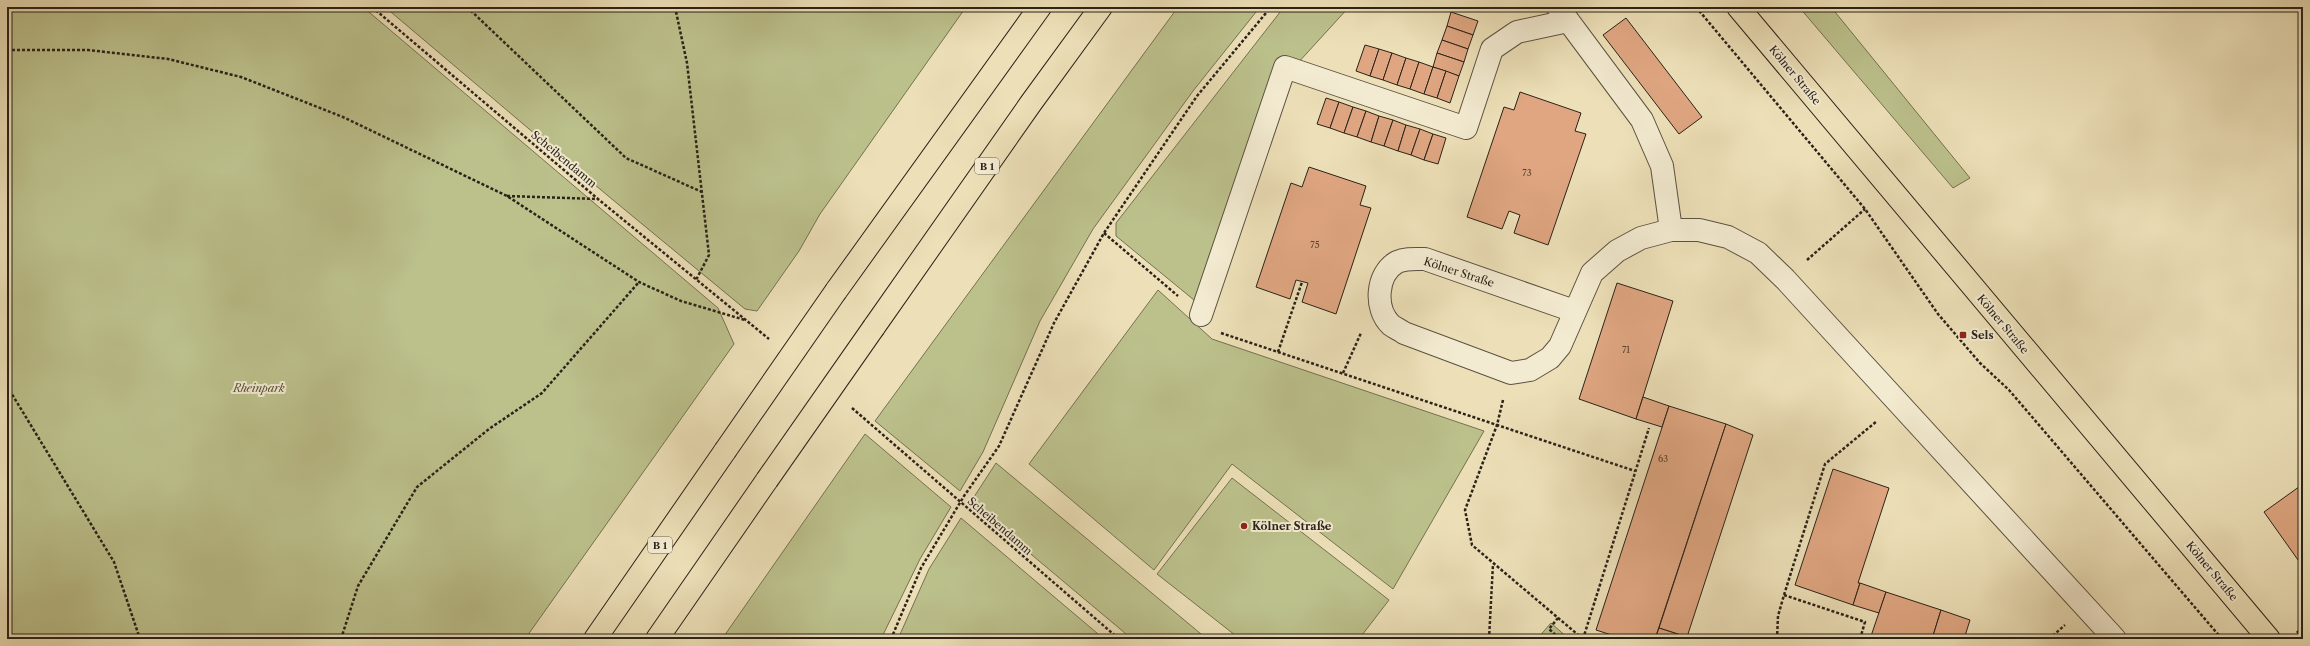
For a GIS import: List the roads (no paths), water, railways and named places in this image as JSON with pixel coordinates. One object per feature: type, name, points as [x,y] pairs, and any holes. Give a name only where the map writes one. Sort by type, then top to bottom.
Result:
[{"type":"main road","name":"B 1","points":[[595,639],[836,291],[1040,7]]},
{"type":"main road","name":"B 1","points":[[657,639],[1031,103],[1101,7]]},
{"type":"main road","name":"Kölner Straße","points":[[1738,7],[2269,639]]},
{"type":"street","points":[[1201,315],[1284,67],[1466,128],[1492,49],[1517,32],[1563,14],[1642,120],[1662,166],[1671,230]]},
{"type":"street","points":[[1574,310],[1592,273],[1617,251],[1641,238],[1671,230],[1699,230],[1728,237],[1758,253],[1785,279],[2115,639]]},
{"type":"street","name":"Kölner Straße","points":[[1409,259],[1425,259],[1574,310],[1560,346],[1550,358],[1530,370],[1510,373],[1404,333],[1391,324],[1379,304],[1379,294],[1384,276],[1396,263],[1409,259]]},
{"type":"place","name":"Sels","points":[[1963,335]]},
{"type":"place","name":"Kölner Straße","points":[[1244,526]]},
{"type":"park label","name":"Rheinpark","points":[[259,388]]}]
